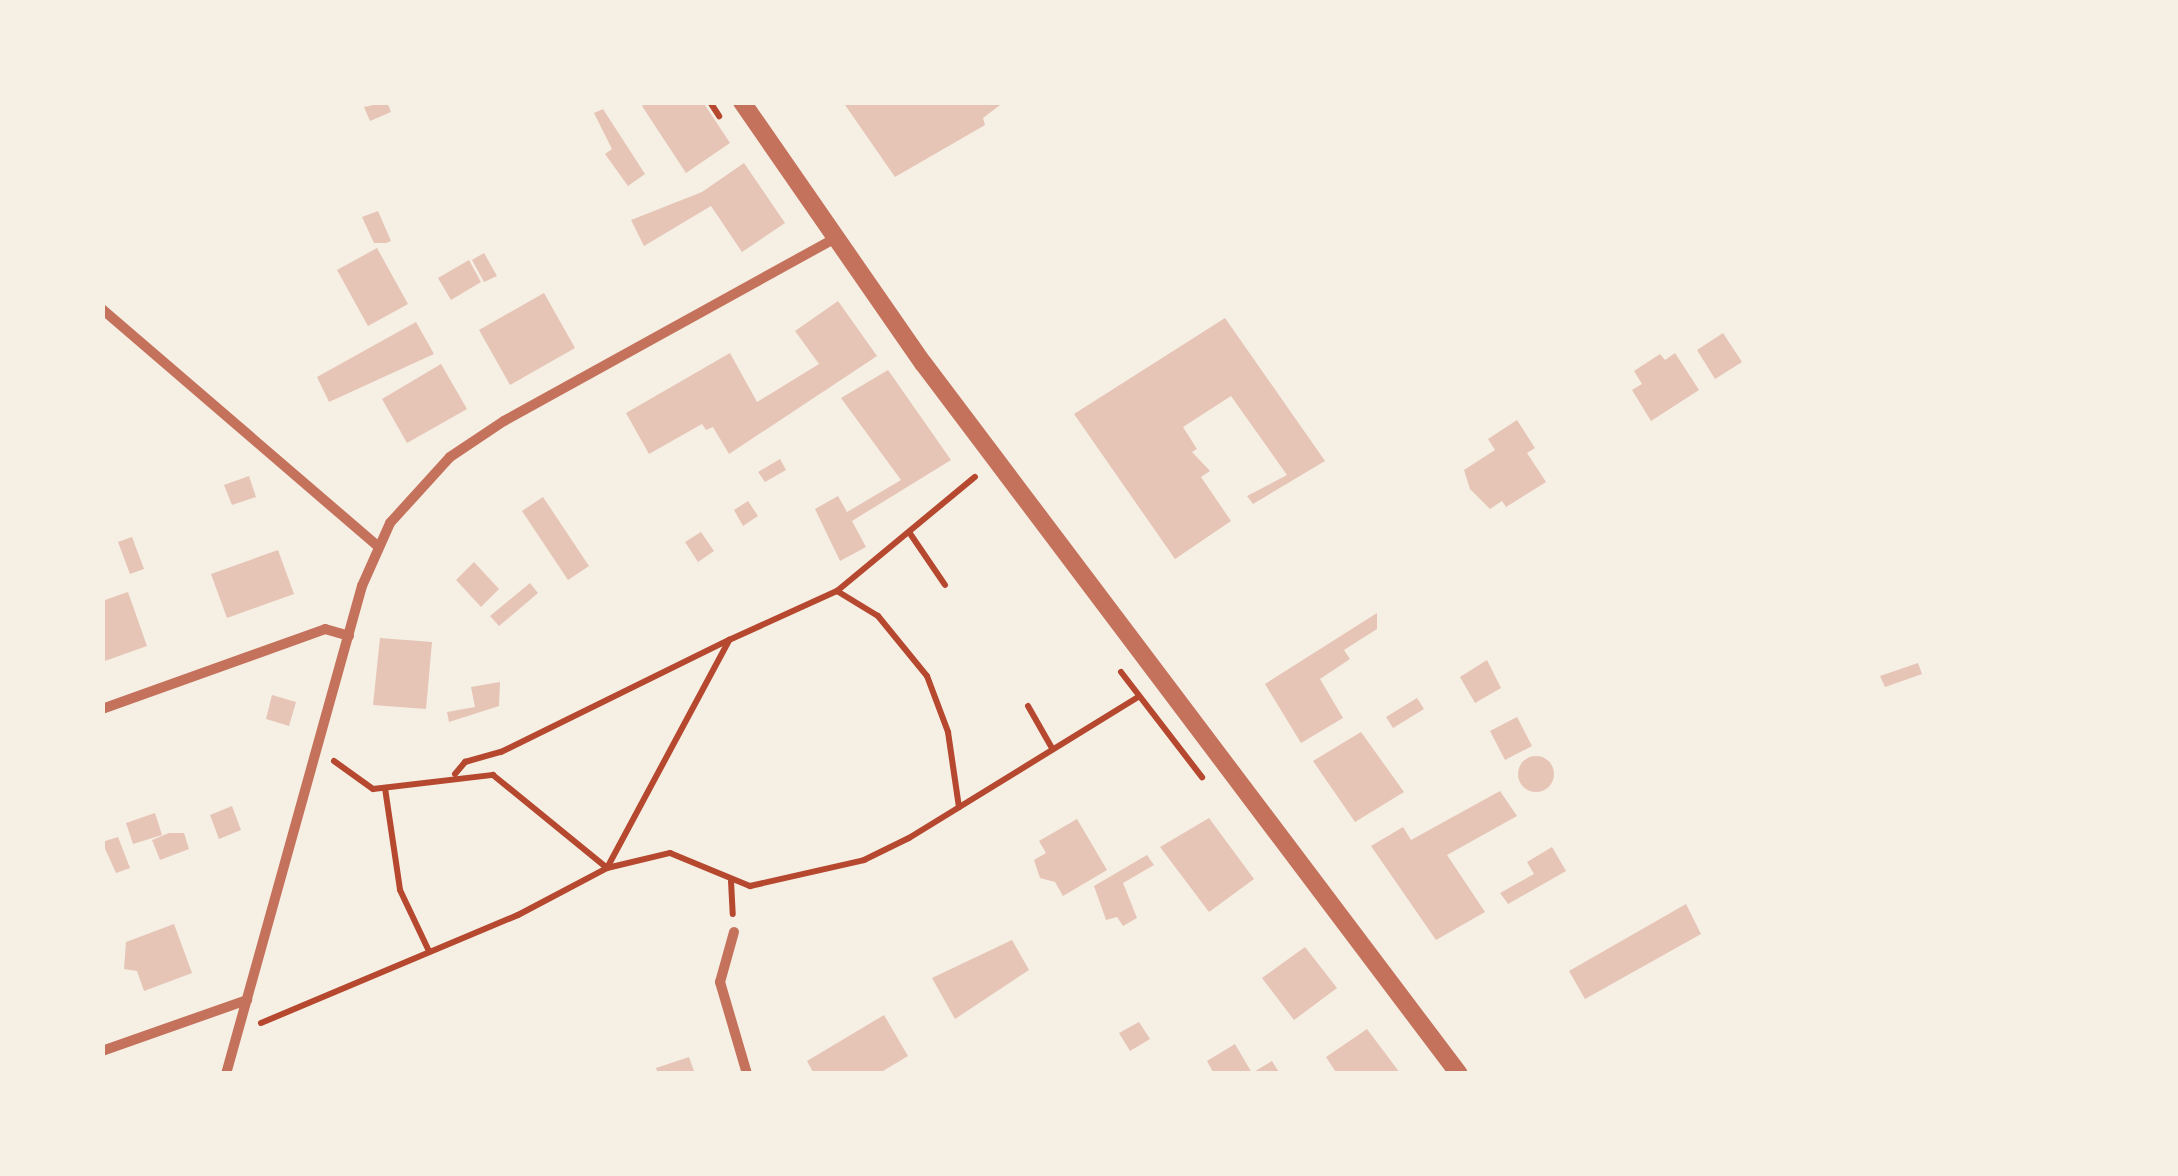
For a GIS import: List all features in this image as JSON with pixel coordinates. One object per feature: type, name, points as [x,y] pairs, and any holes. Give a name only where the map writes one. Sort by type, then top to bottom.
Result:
[{"type":"street","points":[[742,102],[836,238],[1460,1074]]},
{"type":"street","points":[[226,1074],[376,545],[416,490],[450,457],[836,238]]},
{"type":"street","points":[[104,314],[376,545]]},
{"type":"street","points":[[102,709],[324,629],[348,636]]},
{"type":"street","points":[[734,932],[720,982],[748,1074]]},
{"type":"street","points":[[102,1052],[247,1000]]},
{"type":"path","points":[[454,774],[465,762],[502,752],[729,640],[837,592],[975,477]]},
{"type":"path","points":[[909,532],[945,585]]},
{"type":"path","points":[[837,592],[878,616],[927,676],[948,732],[959,806]]},
{"type":"path","points":[[607,868],[729,640]]},
{"type":"path","points":[[1129,685],[1194,772]]},
{"type":"path","points":[[237,1034],[607,868],[670,853],[750,886],[864,860],[1138,696]]},
{"type":"path","points":[[1028,706],[1052,748]]},
{"type":"path","points":[[318,748],[362,784],[386,788],[454,774],[492,775],[607,868]]},
{"type":"path","points":[[386,788],[400,890],[429,951]]},
{"type":"path","points":[[731,881],[734,932]]},
{"type":"building","points":[[387,102],[391,112],[370,121],[364,107]]},
{"type":"building","points":[[647,102],[703,102],[730,143],[686,173],[642,106]]},
{"type":"building","points":[[843,102],[1004,102],[983,118],[985,125],[895,177]]},
{"type":"building","points":[[603,109],[645,174],[628,186],[605,154],[612,149],[594,113]]},
{"type":"building","points":[[744,163],[785,223],[742,252],[711,206],[644,246],[631,220],[702,192]]},
{"type":"building","points":[[378,211],[391,241],[386,243],[374,243],[362,217]]},
{"type":"building","points":[[377,248],[408,304],[368,326],[337,270]]},
{"type":"building","points":[[484,253],[497,276],[484,282],[472,260]]},
{"type":"building","points":[[469,260],[481,282],[451,300],[438,278]]},
{"type":"building","points":[[544,293],[575,348],[510,385],[479,330]]},
{"type":"building","points":[[838,301],[877,356],[729,454],[713,427],[706,430],[702,424],[649,454],[626,413],[730,353],[757,402],[819,364],[795,331]]},
{"type":"building","points":[[1225,318],[1325,461],[1253,504],[1247,496],[1287,475],[1231,396],[1183,427],[1197,449],[1192,452],[1210,471],[1201,477],[1231,521],[1175,559],[1074,414]]},
{"type":"building","points":[[416,322],[434,354],[329,402],[317,377]]},
{"type":"building","points":[[1723,333],[1742,362],[1715,379],[1697,350]]},
{"type":"building","points":[[1675,353],[1699,390],[1651,421],[1632,390],[1642,384],[1634,371],[1660,354],[1665,360]]},
{"type":"building","points":[[441,364],[467,409],[407,443],[382,399]]},
{"type":"building","points":[[888,370],[951,460],[852,521],[866,547],[840,561],[815,509],[838,496],[847,512],[901,480],[841,398]]},
{"type":"building","points":[[1517,420],[1535,448],[1527,453],[1546,482],[1506,507],[1502,501],[1490,509],[1470,489],[1464,470],[1495,450],[1488,439]]},
{"type":"building","points":[[780,459],[786,470],[765,482],[758,472]]},
{"type":"building","points":[[249,476],[256,497],[232,505],[224,485]]},
{"type":"building","points":[[543,497],[589,566],[568,580],[522,511]]},
{"type":"building","points":[[748,501],[758,516],[743,526],[734,510]]},
{"type":"building","points":[[701,532],[714,551],[698,562],[685,542]]},
{"type":"building","points":[[132,537],[144,569],[130,574],[118,542]]},
{"type":"building","points":[[278,550],[294,594],[227,618],[211,574]]},
{"type":"building","points":[[474,562],[499,589],[481,607],[456,580]]},
{"type":"building","points":[[530,583],[538,593],[499,626],[490,616]]},
{"type":"building","points":[[128,592],[147,646],[102,662],[102,601]]},
{"type":"building","points":[[1377,613],[1377,629],[1344,650],[1350,659],[1320,679],[1343,718],[1301,743],[1265,684]]},
{"type":"building","points":[[380,638],[432,642],[426,709],[373,705]]},
{"type":"building","points":[[1487,660],[1501,688],[1475,703],[1460,677]]},
{"type":"building","points":[[1918,663],[1922,674],[1885,687],[1880,676]]},
{"type":"building","points":[[500,682],[499,706],[449,722],[447,712],[475,707],[471,687]]},
{"type":"building","points":[[272,695],[296,702],[289,726],[266,719]]},
{"type":"building","points":[[1417,698],[1424,709],[1393,728],[1386,717]]},
{"type":"building","points":[[1517,717],[1532,746],[1505,760],[1490,731]]},
{"type":"building","points":[[1361,732],[1404,792],[1355,822],[1313,761]]},
{"type":"building","points":[[1536,756],[1548,762],[1554,774],[1548,786],[1536,792],[1524,786],[1518,774],[1524,762]]},
{"type":"building","points":[[1500,791],[1517,816],[1447,855],[1485,912],[1436,940],[1371,846],[1403,827],[1411,840]]},
{"type":"building","points":[[232,806],[241,830],[219,839],[210,815]]},
{"type":"building","points":[[155,813],[162,835],[133,844],[126,823]]},
{"type":"building","points":[[1209,818],[1254,879],[1209,912],[1160,847]]},
{"type":"building","points":[[1077,819],[1107,870],[1063,896],[1055,882],[1040,878],[1034,860],[1046,853],[1039,841]]},
{"type":"building","points":[[169,833],[184,833],[189,849],[160,860],[152,840]]},
{"type":"building","points":[[118,837],[130,868],[116,873],[102,842]]},
{"type":"building","points":[[1552,847],[1566,871],[1508,904],[1500,893],[1534,874],[1527,862]]},
{"type":"building","points":[[1147,855],[1154,865],[1123,883],[1137,918],[1123,926],[1117,917],[1106,920],[1094,886]]},
{"type":"building","points":[[1686,904],[1701,934],[1585,999],[1569,971]]},
{"type":"building","points":[[174,924],[192,973],[144,991],[137,971],[124,969],[126,942]]},
{"type":"building","points":[[1012,940],[1029,970],[955,1019],[932,978]]},
{"type":"building","points":[[1305,947],[1337,988],[1294,1020],[1262,978]]},
{"type":"building","points":[[884,1015],[908,1056],[878,1074],[814,1074],[807,1061]]},
{"type":"building","points":[[1139,1022],[1150,1039],[1130,1051],[1119,1033]]},
{"type":"building","points":[[1367,1029],[1400,1074],[1337,1074],[1326,1057]]},
{"type":"building","points":[[1235,1044],[1252,1073],[1272,1061],[1280,1074],[1214,1074],[1207,1061]]},
{"type":"building","points":[[689,1057],[695,1074],[658,1074],[656,1068]]}]
